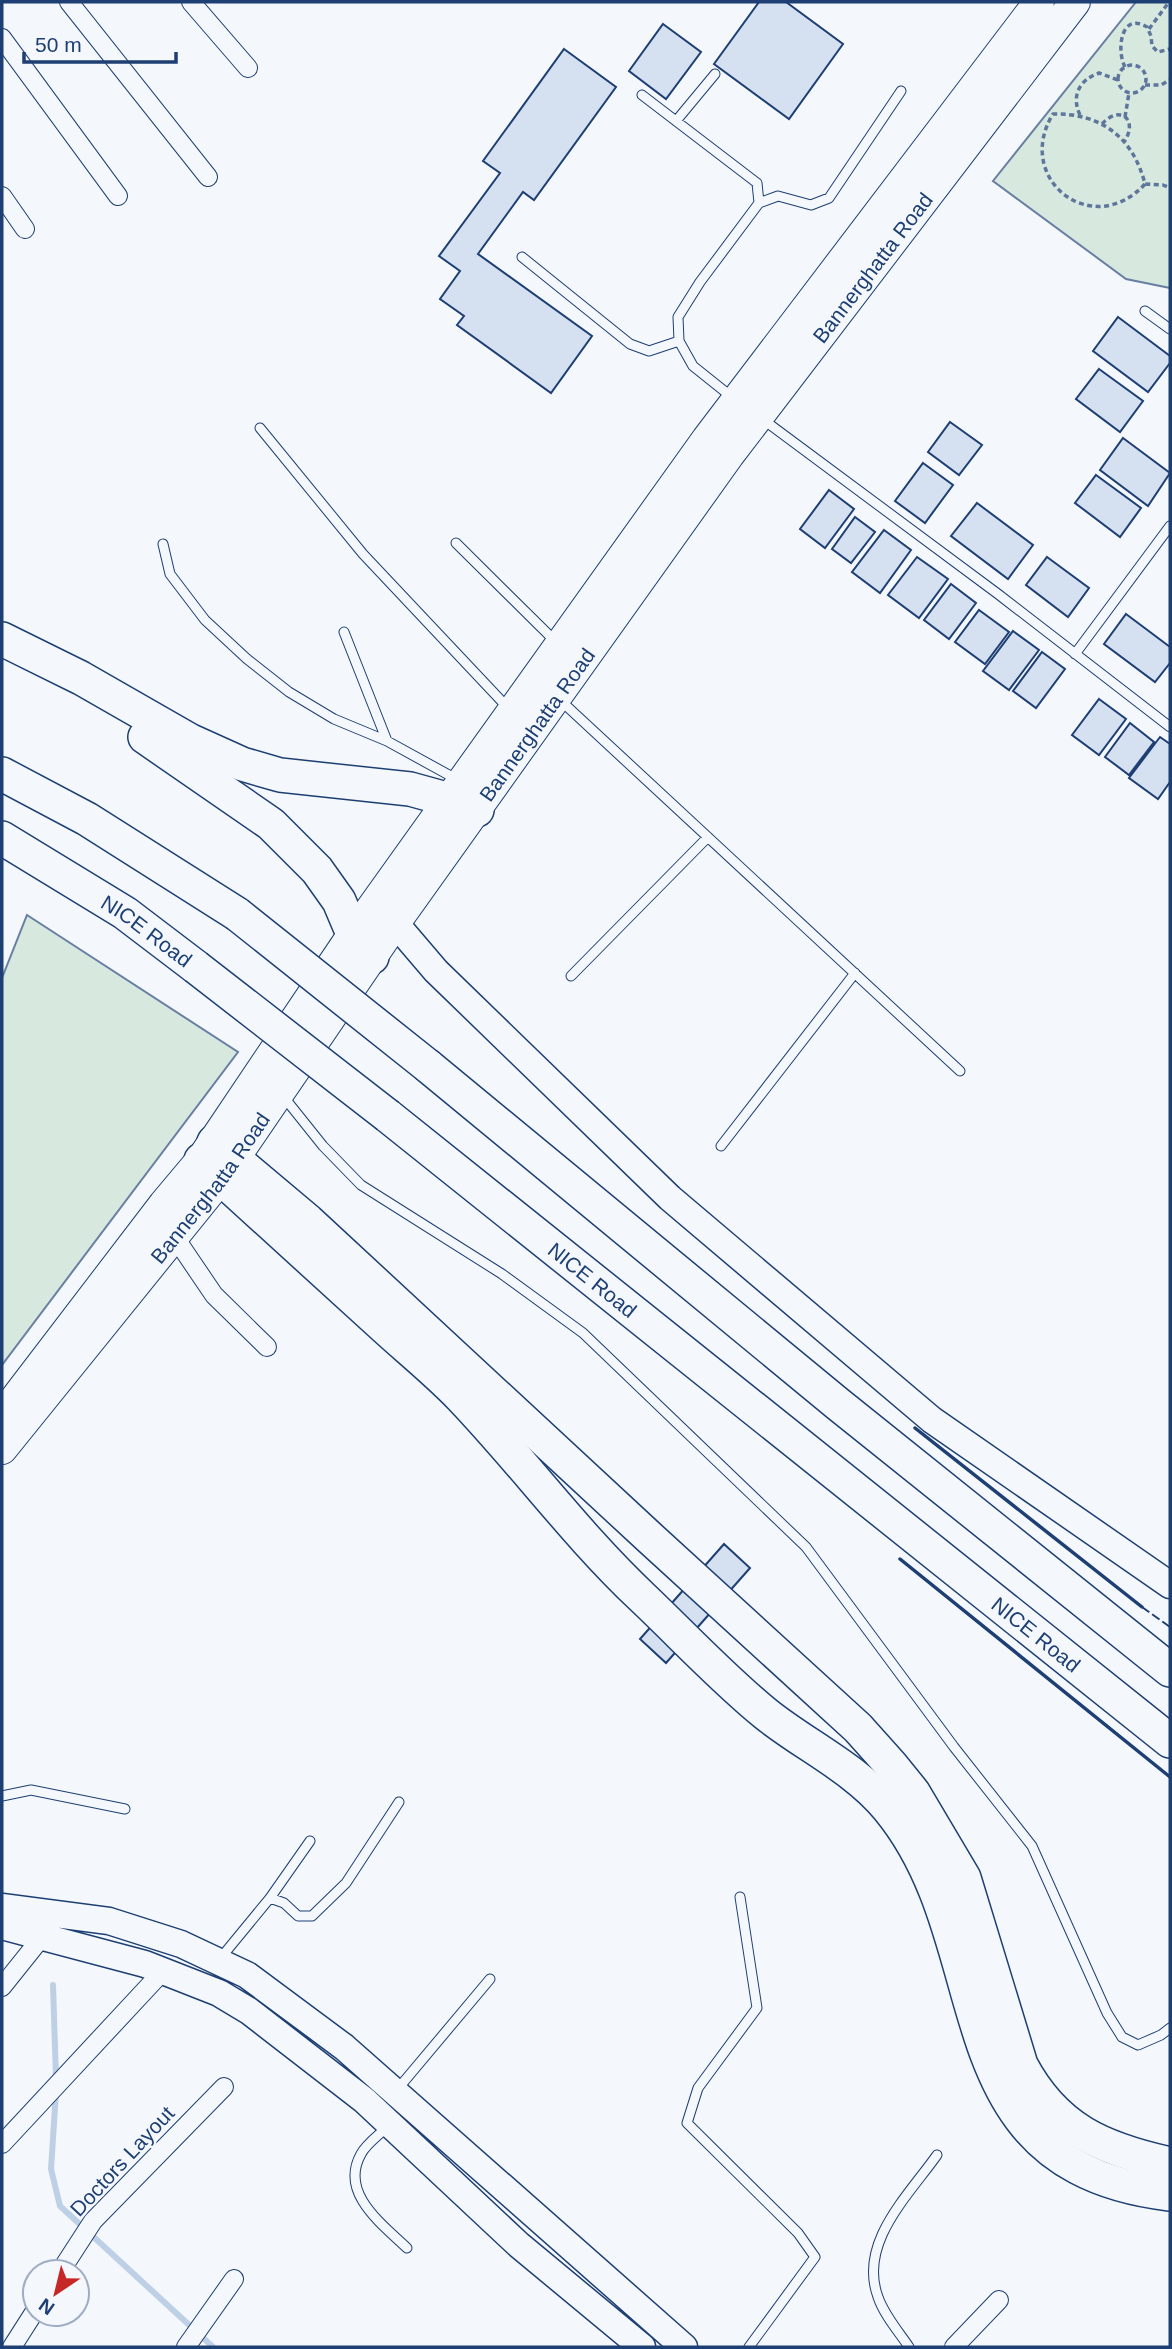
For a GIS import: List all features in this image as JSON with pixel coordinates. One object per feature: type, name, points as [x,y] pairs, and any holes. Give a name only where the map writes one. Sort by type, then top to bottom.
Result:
[{"type":"highway","points":[[2,639],[81,678],[191,741],[242,764],[280,775],[463,797]]},
{"type":"highway","points":[[2,658],[132,729],[271,824],[317,870],[339,901],[363,946]]},
{"type":"highway","points":[[2,774],[87,819],[237,914],[428,1066],[838,1404],[1170,1670]]},
{"type":"highway","name":"NICE Road","points":[[2,838],[125,913],[196,967],[388,1116],[1170,1741]]},
{"type":"highway","points":[[217,1160],[308,1222],[858,1728],[913,1791],[964,1878],[1021,2065],[1034,2089],[1053,2111],[1098,2142],[1170,2164]]},
{"type":"highway","points":[[217,1160],[461,1397],[611,1568],[766,1714],[862,1781],[888,1808],[909,1839],[937,1894],[990,2065],[1017,2115],[1036,2138],[1061,2158],[1090,2173],[1118,2184],[1170,2194]]},
{"type":"main road","name":"Bannerghatta Road","points":[[2,1416],[217,1160],[279,1092],[363,946],[395,923],[463,797],[513,713],[547,688],[560,646],[747,408],[1056,5]]},
{"type":"main road","name":"Bannerghatta Road","points":[[2,1449],[174,1236],[217,1160],[463,797],[547,688],[747,408]]},
{"type":"main road","points":[[395,923],[436,971],[670,1198],[932,1420],[1170,1585]]},
{"type":"main road","points":[[4,1914],[109,1922],[181,1944],[247,1975],[344,2047],[684,2347]]},
{"type":"main road","points":[[4,1914],[43,1937],[163,1970],[219,1993],[249,2011],[364,2100],[519,2245],[642,2347]]},
{"type":"street","points":[[69,2],[208,177]]},
{"type":"street","points":[[191,2],[248,68]]},
{"type":"street","points":[[2,38],[118,196]]},
{"type":"street","points":[[2,196],[25,229]]},
{"type":"street","points":[[174,1236],[214,1295],[267,1347]]},
{"type":"street","points":[[2,1987],[43,1937]]},
{"type":"street","points":[[2,2144],[163,1970]]},
{"type":"street","name":"Doctors Layout","points":[[69,2258],[86,2232],[224,2087]]},
{"type":"street","points":[[186,2347],[233,2279]]},
{"type":"street","points":[[954,2347],[999,2300]]},
{"type":"street","points":[[12,2347],[24,2328]]},
{"type":"lane","points":[[676,121],[715,74]]},
{"type":"lane","points":[[901,91],[829,198],[811,205],[778,196],[759,203],[700,282],[678,317],[679,341],[693,366],[1170,727]]},
{"type":"lane","points":[[642,95],[757,183],[759,203]]},
{"type":"lane","points":[[523,257],[630,344],[649,351],[679,341]]},
{"type":"lane","points":[[1145,311],[1170,329]]},
{"type":"lane","points":[[260,428],[363,554],[513,713]]},
{"type":"lane","points":[[1075,654],[1170,526]]},
{"type":"lane","points":[[456,543],[560,646]]},
{"type":"lane","points":[[163,544],[170,574],[205,620],[247,659],[289,692],[334,719],[387,741],[463,797]]},
{"type":"lane","points":[[345,632],[387,741]]},
{"type":"lane","points":[[547,688],[960,1071]]},
{"type":"lane","points":[[571,976],[708,837]]},
{"type":"lane","points":[[721,1146],[855,973]]},
{"type":"lane","points":[[279,1092],[323,1146],[361,1185],[502,1274],[583,1333],[806,1547],[954,1747],[1032,1846],[1107,2013],[1122,2037],[1138,2045],[1170,2028]]},
{"type":"lane","points":[[2,1796],[31,1790],[125,1809]]},
{"type":"lane","points":[[270,1898],[284,1903],[298,1916],[312,1916],[346,1883],[399,1802]]},
{"type":"lane","points":[[218,1961],[270,1898],[310,1841]]},
{"type":"lane","points":[[740,1897],[757,2008],[698,2088],[687,2123],[798,2232],[815,2256],[749,2347]]},
{"type":"lane","points":[[407,2248],[367,2210],[358,2193],[355,2172],[361,2153],[389,2124],[401,2098],[490,1979]]},
{"type":"lane","points":[[909,2347],[879,2300],[873,2280],[873,2259],[880,2236],[937,2155]]},
{"type":"path","points":[[1169,2],[1149,29],[1152,46],[1158,52],[1170,49]]},
{"type":"path","points":[[1125,67],[1119,52],[1124,31],[1132,24],[1138,23],[1149,29]]},
{"type":"path","points":[[1080,115],[1076,102],[1082,83],[1099,73],[1118,80],[1129,93],[1141,90],[1145,85],[1145,72],[1133,65],[1125,67],[1118,80]]},
{"type":"path","points":[[1145,85],[1161,85],[1170,80]]},
{"type":"path","points":[[1124,142],[1131,128],[1125,117],[1129,93]]},
{"type":"path","points":[[1145,184],[1135,156],[1124,142],[1102,124],[1080,115],[1053,114],[1043,135],[1042,158],[1050,180],[1057,189],[1077,203],[1102,207],[1126,201],[1145,184],[1154,183],[1170,188]]},
{"type":"path","points":[[1102,124],[1115,114],[1125,117]]},
{"type":"shaded area","points":[[1136,2],[1170,2],[1170,288],[1126,279],[993,181]]},
{"type":"shaded area","points":[[27,915],[238,1052],[2,1365],[2,978]]},
{"type":"building","points":[[759,2],[786,2],[843,44],[789,119],[714,64]]},
{"type":"building","points":[[663,24],[701,52],[666,99],[629,71]]},
{"type":"building","points":[[564,49],[616,87],[534,200],[523,192],[478,254],[592,336],[551,393],[457,325],[464,316],[440,299],[460,271],[439,256],[500,173],[483,161]]},
{"type":"building","points":[[1118,317],[1170,356],[1170,363],[1148,392],[1093,351]]},
{"type":"building","points":[[1099,369],[1143,401],[1120,432],[1076,399]]},
{"type":"building","points":[[950,422],[982,445],[959,475],[928,452]]},
{"type":"building","points":[[1123,438],[1170,473],[1148,506],[1100,470]]},
{"type":"building","points":[[923,463],[953,485],[925,523],[895,501]]},
{"type":"building","points":[[1096,475],[1141,508],[1120,537],[1075,503]]},
{"type":"building","points":[[829,490],[854,509],[825,548],[800,529]]},
{"type":"building","points":[[977,503],[1033,545],[1008,579],[951,536]]},
{"type":"building","points":[[855,517],[875,532],[851,563],[832,549]]},
{"type":"building","points":[[884,530],[911,550],[880,593],[852,572]]},
{"type":"building","points":[[917,557],[948,579],[919,618],[888,595]]},
{"type":"building","points":[[1047,557],[1089,588],[1068,617],[1026,585]]},
{"type":"building","points":[[951,584],[976,603],[949,639],[924,620]]},
{"type":"building","points":[[979,610],[1009,632],[985,664],[955,642]]},
{"type":"building","points":[[1126,614],[1170,647],[1170,663],[1155,682],[1104,644]]},
{"type":"building","points":[[1013,631],[1039,650],[1009,690],[983,671]]},
{"type":"building","points":[[1042,652],[1065,669],[1036,708],[1013,691]]},
{"type":"building","points":[[1099,699],[1126,719],[1099,755],[1072,735]]},
{"type":"building","points":[[1130,723],[1154,742],[1129,775],[1105,757]]},
{"type":"building","points":[[1160,737],[1170,744],[1170,782],[1158,799],[1129,778]]},
{"type":"building","points":[[724,1544],[750,1568],[666,1663],[640,1639]]},
{"type":"waterway","points":[[53,1985],[56,2078]]},
{"type":"waterway","points":[[56,2092],[51,2169],[60,2206],[213,2347]]},
{"type":"fence","points":[[1142,1607],[1170,1627]]},
{"type":"wall","points":[[915,1428],[1142,1607]]},
{"type":"wall","points":[[900,1559],[1170,1777]]}]
